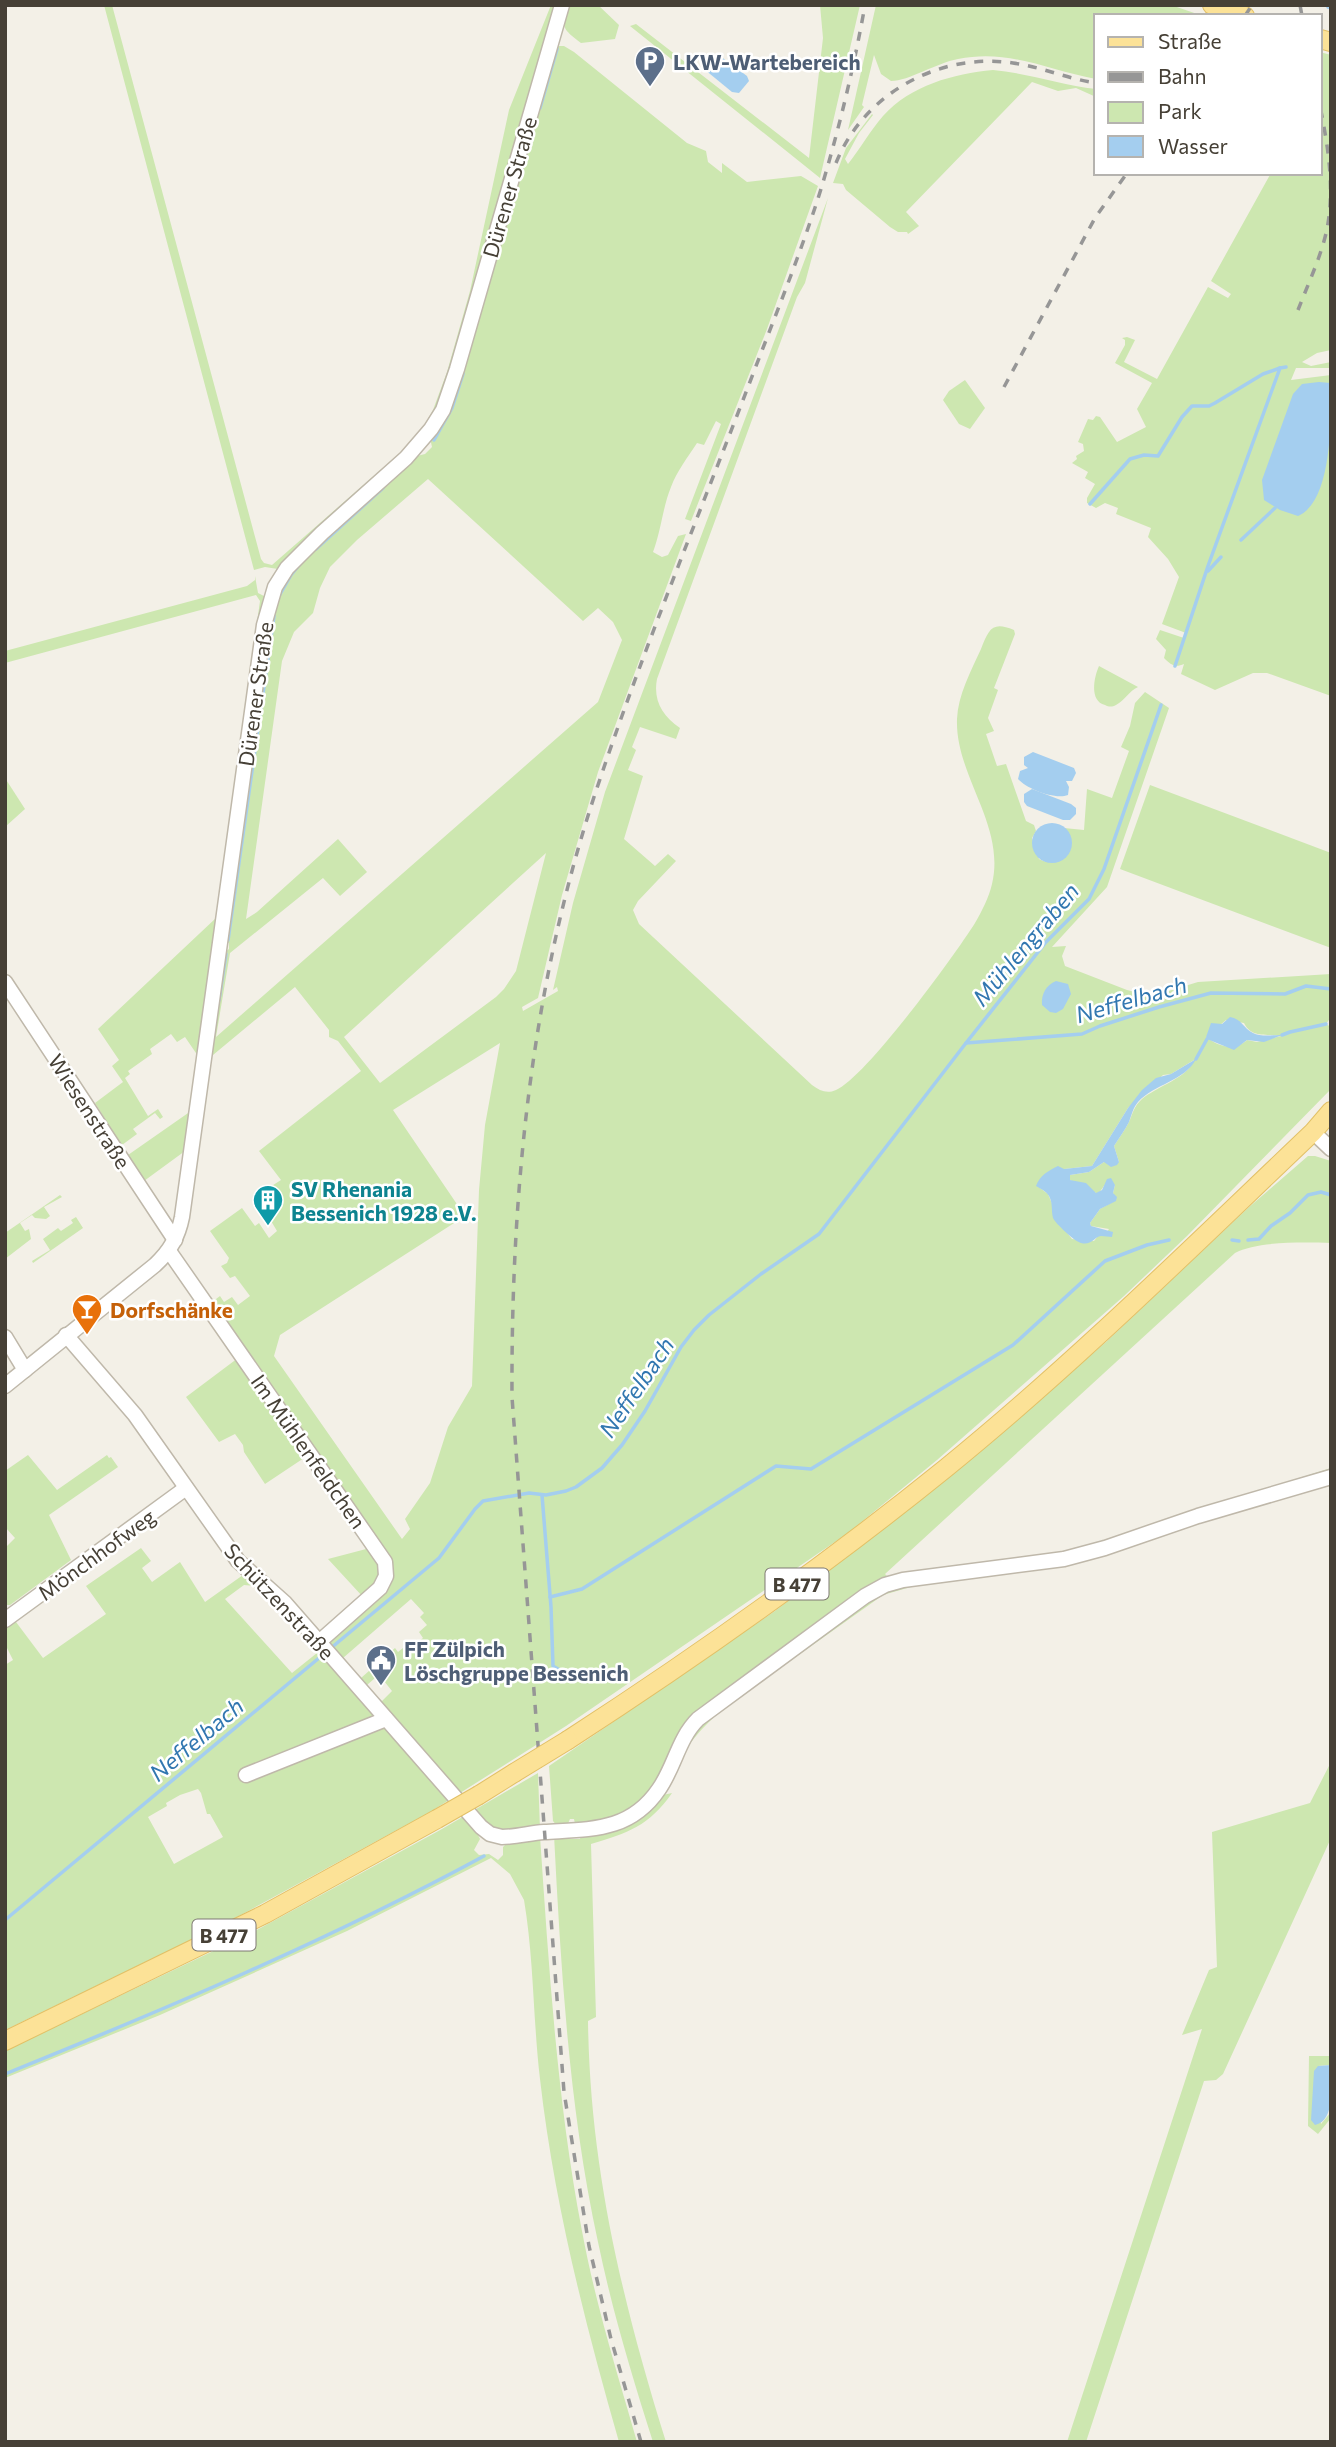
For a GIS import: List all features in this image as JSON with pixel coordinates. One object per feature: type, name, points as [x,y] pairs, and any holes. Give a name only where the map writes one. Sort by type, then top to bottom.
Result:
[{"type":"main road","points":[[1214,6],[1239,14]]},
{"type":"main road","name":"B 477","points":[[5,2041],[265,1914],[437,1819],[568,1740],[733,1630],[856,1539],[948,1466],[1088,1346],[1313,1132],[1331,1111]]},
{"type":"street","name":"Dürener Straße","points":[[172,1246],[182,1217],[264,625],[271,596],[279,580],[296,558],[407,458],[443,410],[562,5]]},
{"type":"street","name":"Wiesenstraße","points":[[5,982],[172,1246]]},
{"type":"street","points":[[1313,1132],[1331,1149]]},
{"type":"street","points":[[5,1387],[155,1265],[172,1246]]},
{"type":"street","name":"Im Mühlenfeldchen","points":[[172,1246],[385,1562],[386,1576],[380,1588],[325,1649]]},
{"type":"street","name":"Schützenstraße","points":[[66,1335],[125,1402],[238,1561],[285,1603],[479,1824],[494,1835],[519,1836],[599,1829],[631,1816],[647,1803],[659,1788],[681,1740],[698,1719],[865,1596],[885,1585],[904,1580],[1064,1559],[1331,1477]]},
{"type":"street","points":[[5,1337],[25,1370]]},
{"type":"street","name":"Mönchhofweg","points":[[5,1620],[186,1488]]},
{"type":"street","points":[[246,1775],[386,1719]]},
{"type":"green space","points":[[104,5],[112,5],[261,559],[272,565],[401,452],[424,426],[433,410],[470,291],[509,110],[551,5],[557,5],[442,397],[420,437],[278,569],[265,567],[254,570]]},
{"type":"green space","points":[[566,5],[598,5],[619,25],[615,39],[581,43],[565,27]]},
{"type":"green space","points":[[820,5],[860,5],[820,178],[630,26],[636,24],[809,158],[823,38]]},
{"type":"green space","points":[[876,5],[1171,5],[1197,14],[1094,14],[1094,79],[1012,59],[977,57],[950,61],[891,81],[881,74],[874,55],[862,105],[864,107],[848,130]]},
{"type":"green space","points":[[564,46],[574,52],[687,143],[706,151],[708,162],[722,173],[722,163],[747,182],[801,176],[818,186],[767,329],[691,521],[685,519],[721,424],[716,421],[704,445],[697,443],[676,475],[668,494],[653,552],[662,557],[668,555],[678,536],[686,534],[598,772],[562,895],[538,998],[522,1007],[523,1011],[558,991],[557,987],[553,990],[573,903],[605,792],[828,198],[805,283],[797,297],[657,679],[656,694],[660,707],[680,728],[676,739],[640,727],[632,747],[636,750],[628,770],[643,776],[624,839],[655,866],[668,854],[676,861],[638,901],[633,910],[639,924],[812,1085],[830,1092],[850,1080],[888,1040],[949,961],[975,923],[989,894],[994,862],[992,841],[964,761],[957,719],[962,692],[986,636],[996,627],[1007,627],[1014,630],[1015,634],[994,688],[998,690],[988,718],[994,731],[986,734],[997,766],[1006,764],[1026,821],[1034,825],[1036,831],[1032,838],[1039,859],[1055,862],[1066,855],[1070,843],[1064,828],[1084,830],[1087,789],[1112,798],[1129,751],[1121,747],[1130,726],[1135,703],[1145,692],[1169,708],[1107,887],[1052,947],[1066,946],[1062,956],[1065,966],[1127,990],[1152,996],[1198,982],[1331,974],[1331,1017],[1326,1024],[1331,1027],[1331,1089],[1187,1236],[1124,1296],[937,1460],[848,1533],[566,1726],[430,1812],[228,1922],[5,2030],[5,1665],[13,1660],[5,1644],[5,1624],[13,1618],[43,1658],[106,1614],[86,1586],[141,1548],[151,1561],[142,1568],[152,1582],[180,1562],[205,1602],[243,1575],[255,1586],[244,1585],[225,1599],[292,1673],[322,1652],[375,1712],[377,1727],[378,1705],[392,1691],[384,1681],[388,1677],[382,1672],[367,1685],[361,1678],[395,1648],[398,1652],[403,1648],[406,1651],[423,1638],[419,1632],[427,1625],[420,1617],[424,1613],[411,1599],[343,1658],[328,1647],[329,1641],[363,1597],[328,1559],[370,1548],[307,1456],[265,1484],[235,1434],[219,1442],[186,1397],[238,1358],[212,1302],[220,1296],[224,1302],[232,1297],[238,1305],[250,1296],[235,1276],[230,1278],[221,1266],[227,1263],[229,1258],[210,1231],[242,1208],[255,1226],[259,1223],[269,1238],[277,1231],[256,1196],[281,1180],[259,1151],[361,1071],[338,1041],[329,1037],[329,1030],[295,987],[210,1055],[224,953],[229,949],[229,943],[226,942],[266,647],[276,598],[293,568],[417,456],[425,454],[432,447],[430,438],[554,49]],"holes":[[[428,479],[583,621],[598,608],[613,622],[622,640],[598,702],[216,1037],[230,953],[323,878],[340,896],[367,872],[338,839],[246,919],[282,661],[294,632],[313,613],[320,588],[330,567]],[[546,853],[516,971],[504,989],[380,1083],[344,1037]],[[1226,1020],[1244,1023],[1255,1033],[1281,1036],[1257,1042],[1247,1040],[1231,1047],[1206,1037]],[[500,1043],[485,1125],[479,1190],[472,1386],[448,1427],[430,1483],[405,1519],[410,1529],[402,1539],[274,1356],[280,1335],[465,1216],[393,1110]],[[1194,1060],[1186,1072],[1137,1104],[1114,1146],[1119,1162],[1104,1162],[1089,1172],[1070,1175],[1070,1180],[1096,1193],[1099,1193],[1106,1183],[1115,1185],[1113,1193],[1116,1200],[1100,1209],[1090,1223],[1091,1226],[1109,1229],[1104,1236],[1098,1236],[1094,1241],[1072,1239],[1061,1225],[1048,1194],[1040,1188],[1064,1169],[1092,1166],[1128,1108],[1163,1075],[1171,1074]],[[198,1789],[207,1814],[210,1814],[223,1837],[174,1864],[148,1817],[167,1806],[166,1803]]]},
{"type":"green space","points":[[1322,53],[1331,55],[1331,350],[1317,353],[1302,362],[1311,366],[1331,362],[1331,368],[1296,368],[1291,380],[1331,375],[1331,696],[1267,673],[1253,673],[1215,690],[1181,674],[1184,664],[1176,666],[1166,660],[1166,650],[1156,639],[1160,630],[1184,638],[1186,633],[1162,624],[1179,577],[1168,559],[1148,537],[1151,528],[1116,514],[1118,508],[1105,503],[1096,508],[1087,503],[1095,484],[1085,478],[1088,472],[1072,463],[1077,459],[1076,456],[1084,451],[1083,444],[1078,442],[1088,419],[1100,417],[1117,442],[1146,427],[1137,409],[1152,383],[1115,363],[1125,345],[1122,338],[1135,340],[1124,362],[1157,379],[1208,287],[1228,298],[1231,294],[1211,281],[1270,175],[1322,175]]},
{"type":"green space","points":[[993,70],[1019,74],[1094,89],[1094,96],[1076,88],[1058,91],[1032,82],[906,212],[919,226],[908,234],[898,232],[846,190],[843,184],[833,183],[846,148],[872,114],[845,159],[848,164],[894,105],[920,89],[963,75]]},
{"type":"green space","points":[[965,380],[985,408],[970,429],[959,424],[943,400],[949,391]]},
{"type":"green space","points":[[255,576],[258,593],[264,596],[265,600],[198,1056],[185,1037],[177,1042],[171,1034],[150,1049],[152,1054],[128,1071],[130,1074],[125,1078],[148,1116],[158,1109],[163,1117],[160,1119],[155,1113],[133,1129],[137,1134],[122,1145],[128,1155],[191,1111],[185,1151],[144,1181],[95,1103],[123,1082],[112,1066],[119,1060],[98,1029],[216,918],[260,601],[256,595],[5,663],[5,651],[247,586],[255,580]]},
{"type":"green space","points":[[1099,666],[1138,687],[1115,706],[1100,703],[1094,688]]},
{"type":"green space","points":[[5,778],[25,809],[5,827]]},
{"type":"green space","points":[[1150,785],[1331,853],[1331,948],[1120,869]]},
{"type":"green space","points":[[1308,1156],[1331,1161],[1331,1243],[1268,1244],[1235,1253],[885,1574],[887,1576],[1054,1554],[1331,1468],[1331,1472],[1075,1553],[883,1580],[700,1712],[637,1807],[612,1821],[575,1824],[574,1819],[570,1819],[566,1828],[558,1827],[553,1821],[549,1766],[775,1611],[951,1476],[1106,1342],[1248,1208]]},
{"type":"green space","points":[[60,1195],[62,1197],[44,1207],[50,1216],[46,1219],[32,1215],[20,1223],[25,1231],[29,1229],[31,1239],[5,1259],[5,1233]]},
{"type":"green space","points":[[76,1217],[83,1228],[33,1263],[32,1261],[50,1250],[43,1239],[58,1228],[61,1231],[73,1223],[71,1220]]},
{"type":"green space","points":[[28,1455],[57,1490],[107,1455],[118,1467],[49,1515],[71,1560],[10,1605],[5,1605],[5,1548],[15,1538],[5,1527],[5,1471]]},
{"type":"green space","points":[[1232,1512],[1086,1561],[921,1584],[883,1595],[712,1719],[695,1738],[675,1768],[663,1795],[672,1793],[646,1821],[627,1832],[591,1844],[596,2017],[588,2021],[595,2129],[611,2234],[636,2337],[666,2442],[653,2442],[616,2318],[588,2192],[568,2039],[554,1835],[566,1839],[580,1839],[581,1835],[632,1820],[697,1725],[890,1587],[1044,1565]]},
{"type":"green space","points":[[1331,1762],[1331,1838],[1223,2074],[1216,2080],[1204,2081],[1086,2442],[1067,2442],[1202,2029],[1182,2035],[1209,1970],[1217,1967],[1212,1832],[1310,1803]]},
{"type":"green space","points":[[538,1773],[540,1830],[525,1832],[474,1827],[480,1839],[474,1850],[479,1855],[489,1854],[498,1860],[503,1855],[503,1847],[509,1841],[540,1836],[555,2034],[573,2182],[593,2284],[637,2442],[619,2442],[594,2353],[562,2217],[540,2079],[524,1900],[510,1874],[491,1858],[347,1931],[160,2015],[5,2078],[5,2051],[255,1931]]},
{"type":"green space","points":[[1309,2056],[1331,2056],[1331,2065],[1318,2066],[1321,2124],[1331,2112],[1331,2118],[1318,2134],[1308,2126]]},
{"type":"water","points":[[714,55],[720,56],[747,76],[749,81],[739,93],[732,92],[704,69]]},
{"type":"water","points":[[1331,383],[1328,456],[1318,494],[1298,516],[1280,510],[1264,500],[1262,480],[1293,394],[1302,384]]},
{"type":"water","points":[[1033,752],[1074,768],[1076,773],[1072,781],[1066,781],[1069,787],[1068,795],[1042,793],[1018,779],[1020,771],[1028,768],[1024,765],[1024,757]]},
{"type":"water","points":[[1032,789],[1071,804],[1076,808],[1076,814],[1070,820],[1063,820],[1027,806],[1024,794]]},
{"type":"water","points":[[1052,823],[1066,829],[1072,843],[1066,857],[1052,863],[1038,857],[1032,843],[1038,829]]},
{"type":"water","points":[[1056,981],[1068,984],[1071,994],[1063,1009],[1056,1013],[1050,1012],[1042,1005],[1042,1001],[1047,987]]},
{"type":"water","points":[[1230,1017],[1256,1034],[1282,1035],[1264,1042],[1247,1040],[1234,1050],[1207,1039],[1211,1023],[1222,1024]]},
{"type":"water","points":[[1196,1059],[1177,1078],[1152,1091],[1136,1104],[1114,1146],[1119,1162],[1117,1165],[1111,1167],[1104,1162],[1089,1172],[1070,1175],[1070,1180],[1086,1183],[1096,1193],[1102,1190],[1107,1179],[1111,1178],[1115,1185],[1113,1193],[1117,1197],[1116,1201],[1100,1209],[1090,1223],[1091,1226],[1113,1232],[1112,1237],[1101,1236],[1084,1244],[1078,1242],[1053,1218],[1049,1196],[1036,1186],[1040,1179],[1058,1166],[1064,1169],[1092,1166],[1142,1090],[1156,1078],[1171,1074]]},
{"type":"water","points":[[1331,2065],[1329,2109],[1322,2122],[1315,2125],[1311,2120],[1314,2071],[1318,2066]]},
{"type":"waterway","points":[[540,108],[557,49]]},
{"type":"waterway","name":"Mühlengraben","points":[[1175,666],[1208,566],[1280,368],[1286,367]]},
{"type":"waterway","points":[[1090,504],[1130,459],[1144,455],[1158,456],[1192,406],[1209,406],[1263,374],[1280,368]]},
{"type":"waterway","points":[[434,440],[452,408],[463,374]]},
{"type":"waterway","points":[[316,549],[383,488]]},
{"type":"waterway","points":[[1241,540],[1275,508]]},
{"type":"waterway","points":[[1208,571],[1221,557]]},
{"type":"waterway","points":[[279,596],[300,564]]},
{"type":"waterway","points":[[228,940],[274,616]]},
{"type":"waterway","name":"Mühlengraben","points":[[966,1043],[1046,942],[1089,899],[1104,869],[1161,705]]},
{"type":"waterway","points":[[219,1000],[226,954]]},
{"type":"waterway","name":"Neffelbach","points":[[331,1648],[439,1558],[483,1501],[529,1493],[546,1495],[566,1491],[602,1468],[622,1445],[645,1411],[681,1347],[694,1330],[761,1274],[819,1234],[966,1043],[1082,1034],[1159,1007],[1211,993],[1285,994],[1306,986],[1331,989]]},
{"type":"waterway","points":[[1282,1035],[1326,1024]]},
{"type":"waterway","points":[[1196,1059],[1207,1039]]},
{"type":"waterway","points":[[1248,1240],[1259,1239],[1308,1195],[1321,1192],[1331,1195]]},
{"type":"waterway","points":[[550,1597],[582,1589],[776,1466],[811,1469],[1013,1345],[1105,1261],[1147,1245],[1169,1240]]},
{"type":"waterway","points":[[1232,1240],[1239,1241]]},
{"type":"waterway","points":[[542,1495],[553,1666],[573,1678]]},
{"type":"waterway","name":"Neffelbach","points":[[5,1920],[325,1653]]},
{"type":"waterway","points":[[5,2074],[248,1972],[367,1916],[484,1856]]},
{"type":"railway","points":[[641,2442],[611,2339],[589,2246],[564,2092],[512,1397],[521,1166],[541,1013],[574,862],[632,687],[813,214],[840,121],[865,5]]},
{"type":"railway","points":[[1246,14],[1252,5]]},
{"type":"railway","points":[[1300,5],[1302,14]]},
{"type":"railway","points":[[836,163],[865,116],[885,98],[932,71],[958,64],[986,61],[1034,67],[1094,83]]},
{"type":"railway","points":[[1298,310],[1321,250],[1329,214],[1330,167],[1322,116]]},
{"type":"railway","points":[[1004,387],[1095,218],[1126,175]]},
{"type":"place","name":"LKW-Wartebereich","points":[[650,88]]},
{"type":"place","name":"SV Rhenania Bessenich 1928 e.V.","points":[[268,1227]]},
{"type":"place","name":"Dorfschänke","points":[[87,1336]]},
{"type":"place","name":"FF Zülpich Löschgruppe Bessenich","points":[[381,1687]]}]
